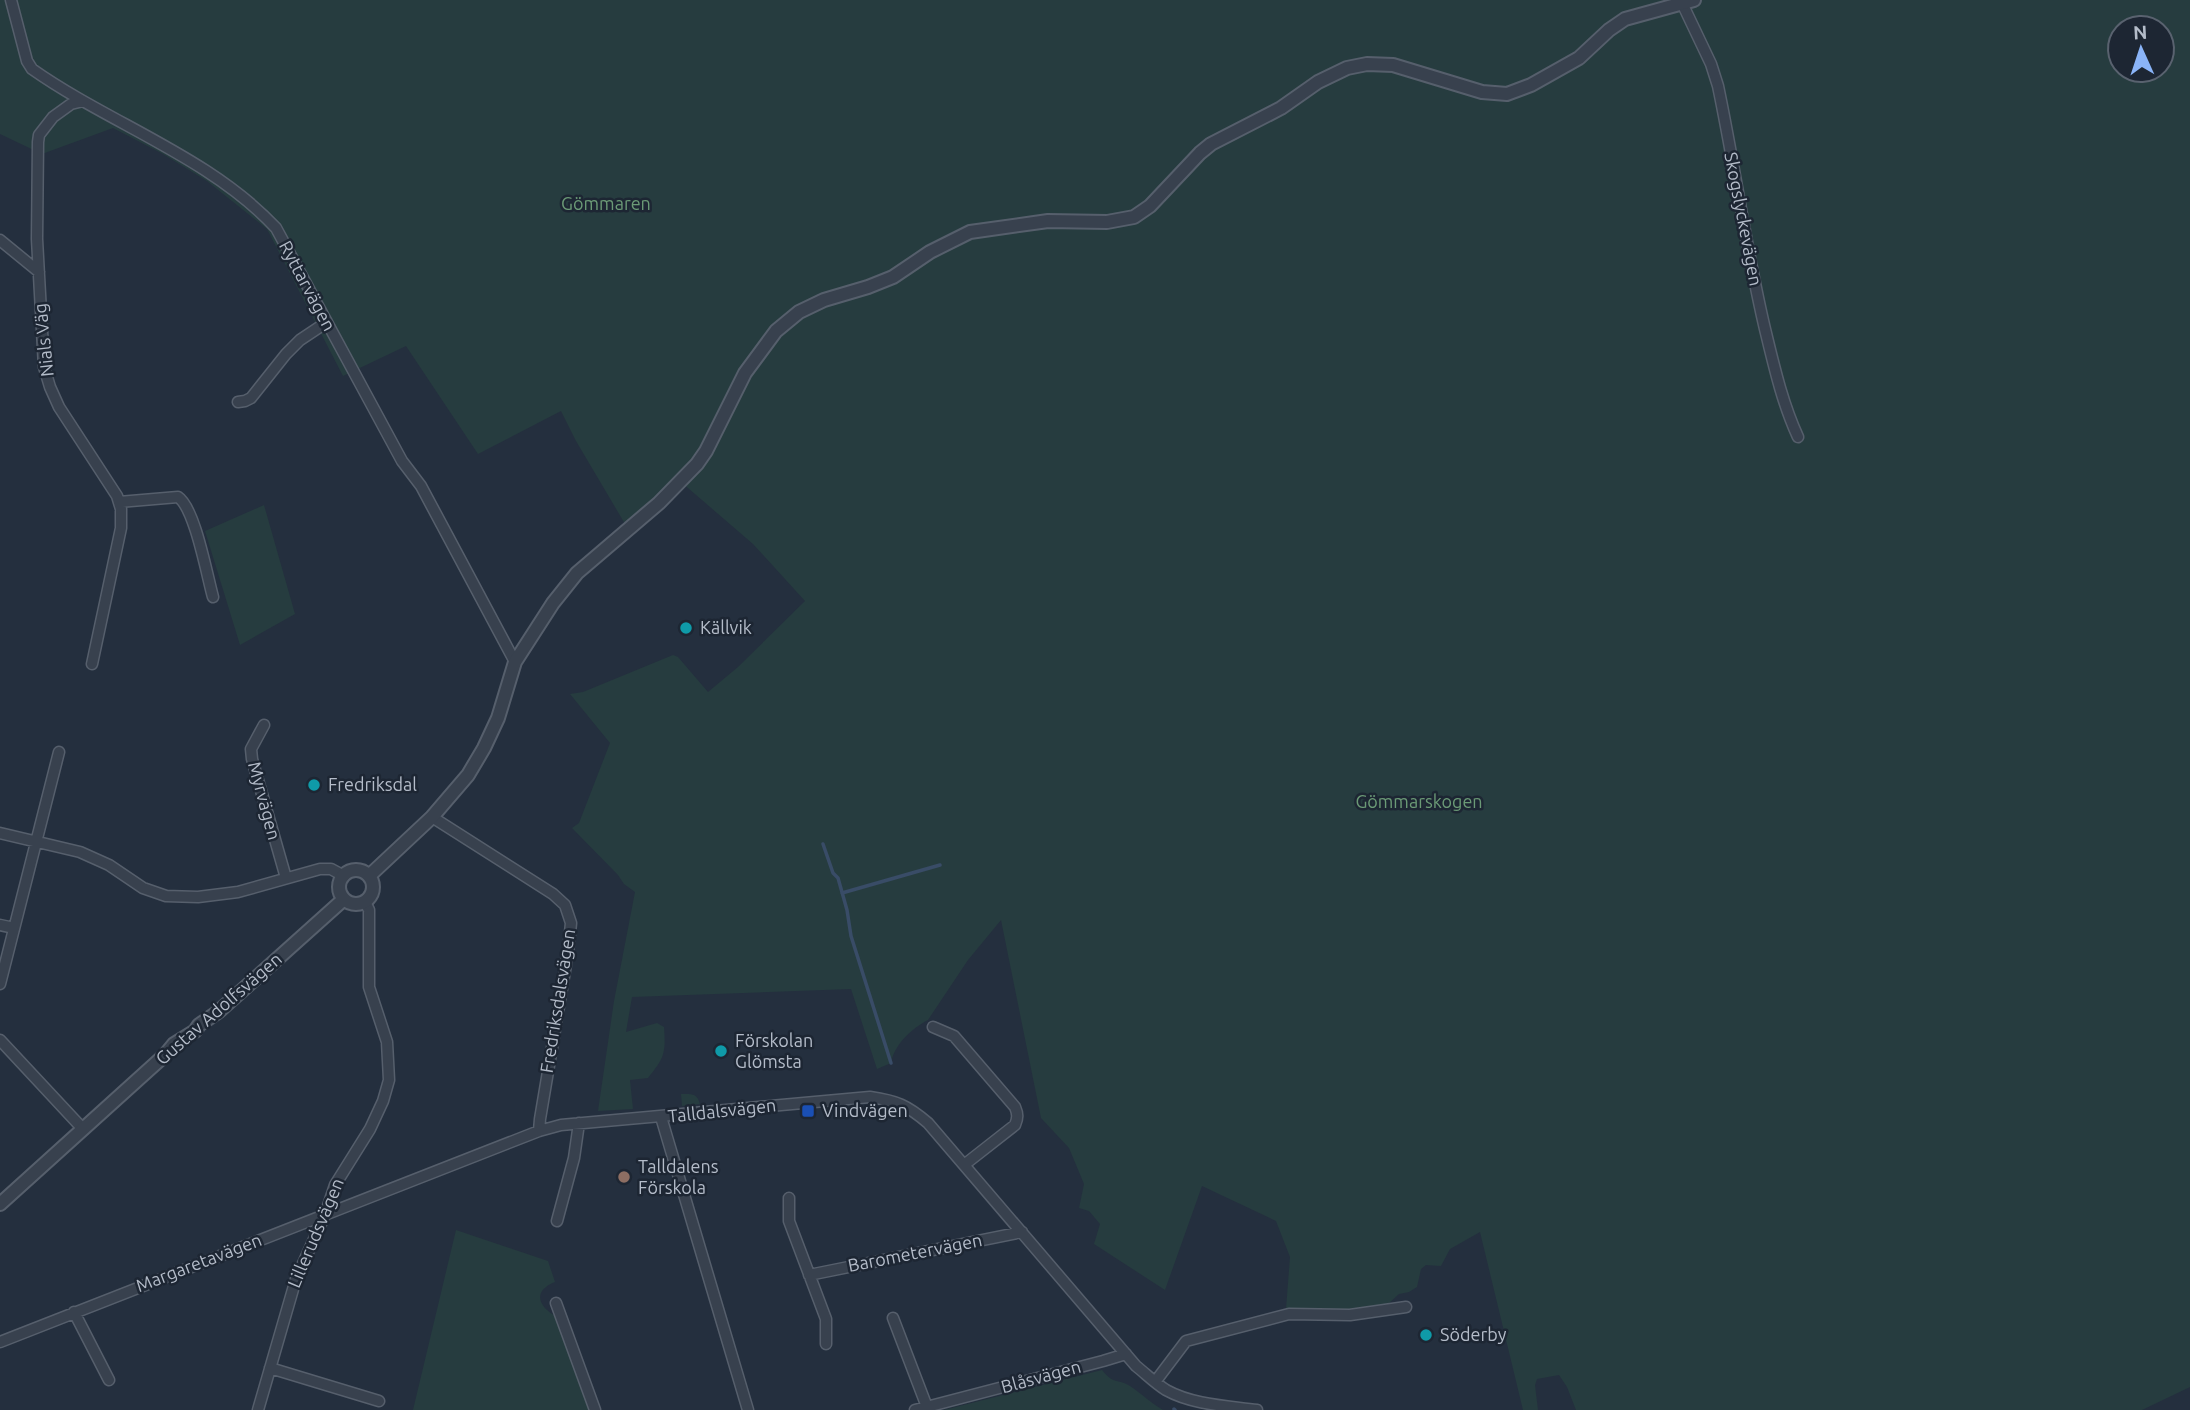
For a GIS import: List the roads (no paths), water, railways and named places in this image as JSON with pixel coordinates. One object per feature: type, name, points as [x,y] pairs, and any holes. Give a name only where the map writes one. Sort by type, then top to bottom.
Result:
[{"type":"street","name":"Ryttarvägen","points":[[11,0],[29,67],[216,177],[268,220],[282,238],[402,461],[421,486],[515,662]]},
{"type":"street","name":"Skogslyckevägen","points":[[1688,2],[1717,86],[1758,301],[1781,393],[1798,437]]},
{"type":"street","points":[[369,876],[456,792],[484,748],[498,718],[515,662],[553,603],[578,573],[659,503],[697,464],[745,373],[776,331],[799,312],[824,300],[893,277],[930,252],[970,232],[1048,220],[1107,222],[1134,217],[1150,206],[1211,144],[1281,108],[1318,82],[1347,68],[1367,64],[1393,65],[1482,92],[1507,93],[1531,85],[1579,58],[1625,19],[1688,2]]},
{"type":"street","name":"Nials Väg","points":[[83,101],[71,104],[59,112],[39,135],[38,272],[44,367],[50,387],[59,407],[119,502],[121,528],[92,664]]},
{"type":"street","points":[[0,240],[38,272]]},
{"type":"street","points":[[238,402],[251,398],[286,354],[300,340],[327,322]]},
{"type":"street","points":[[119,502],[178,497],[185,502],[213,597]]},
{"type":"street","name":"Myrvägen","points":[[264,725],[251,749],[252,759],[286,878]]},
{"type":"street","points":[[0,984],[59,752]]},
{"type":"street","name":"Fredriksdalsvägen","points":[[432,817],[553,894],[565,905],[569,914],[571,923],[568,953],[540,1131]]},
{"type":"street","points":[[0,833],[91,856],[143,888],[166,895],[198,897],[238,892],[320,869],[331,869],[344,876]]},
{"type":"street","points":[[351,871],[361,871],[369,876],[374,886],[365,902],[356,904],[344,899],[340,884],[344,876],[351,871]]},
{"type":"street","name":"Gustav Adolfsvägen","points":[[0,1204],[174,1044],[218,1012],[344,899]]},
{"type":"street","name":"Lillerudsvägen","points":[[258,1410],[291,1292],[325,1215],[328,1201],[341,1173],[370,1129],[389,1080],[387,1042],[369,987],[369,910],[365,902]]},
{"type":"street","points":[[0,925],[14,928]]},
{"type":"street","points":[[933,1027],[954,1036],[1016,1107],[1018,1113],[1015,1125],[964,1165]]},
{"type":"street","points":[[0,1040],[83,1129]]},
{"type":"street","name":"Talldalsvägen","points":[[325,1215],[561,1125],[856,1098],[883,1098],[908,1106],[928,1123],[1136,1366],[1155,1382],[1168,1391],[1185,1397],[1257,1410]]},
{"type":"street","points":[[661,1117],[748,1410]]},
{"type":"street","points":[[556,1221],[574,1158],[579,1123]]},
{"type":"street","points":[[789,1198],[789,1221],[826,1319],[826,1344]]},
{"type":"street","name":"Margaretavägen","points":[[0,1342],[325,1215]]},
{"type":"street","name":"Barometervägen","points":[[809,1275],[1022,1232]]},
{"type":"street","points":[[556,1303],[596,1410]]},
{"type":"street","points":[[1155,1382],[1186,1341],[1289,1314],[1350,1315],[1406,1307]]},
{"type":"street","points":[[74,1312],[109,1380]]},
{"type":"street","points":[[893,1318],[928,1407]]},
{"type":"street","name":"Blåsvägen","points":[[915,1410],[1126,1354]]},
{"type":"street","points":[[270,1368],[379,1401]]},
{"type":"waterway","points":[[823,844],[833,873],[838,878],[851,936],[891,1063]]},
{"type":"waterway","points":[[842,893],[940,865]]},
{"type":"place","name":"Källvik","points":[[686,628]]},
{"type":"place","name":"Fredriksdal","points":[[314,785]]},
{"type":"place","name":"Förskolan Glömsta","points":[[721,1051]]},
{"type":"place","name":"Vindvägen","points":[[808,1111]]},
{"type":"place","name":"Talldalens Förskola","points":[[624,1177]]},
{"type":"place","name":"Söderby","points":[[1426,1335]]},
{"type":"park label","name":"Gömmaren","points":[[606,204]]},
{"type":"park label","name":"Gömmarskogen","points":[[1419,802]]}]
